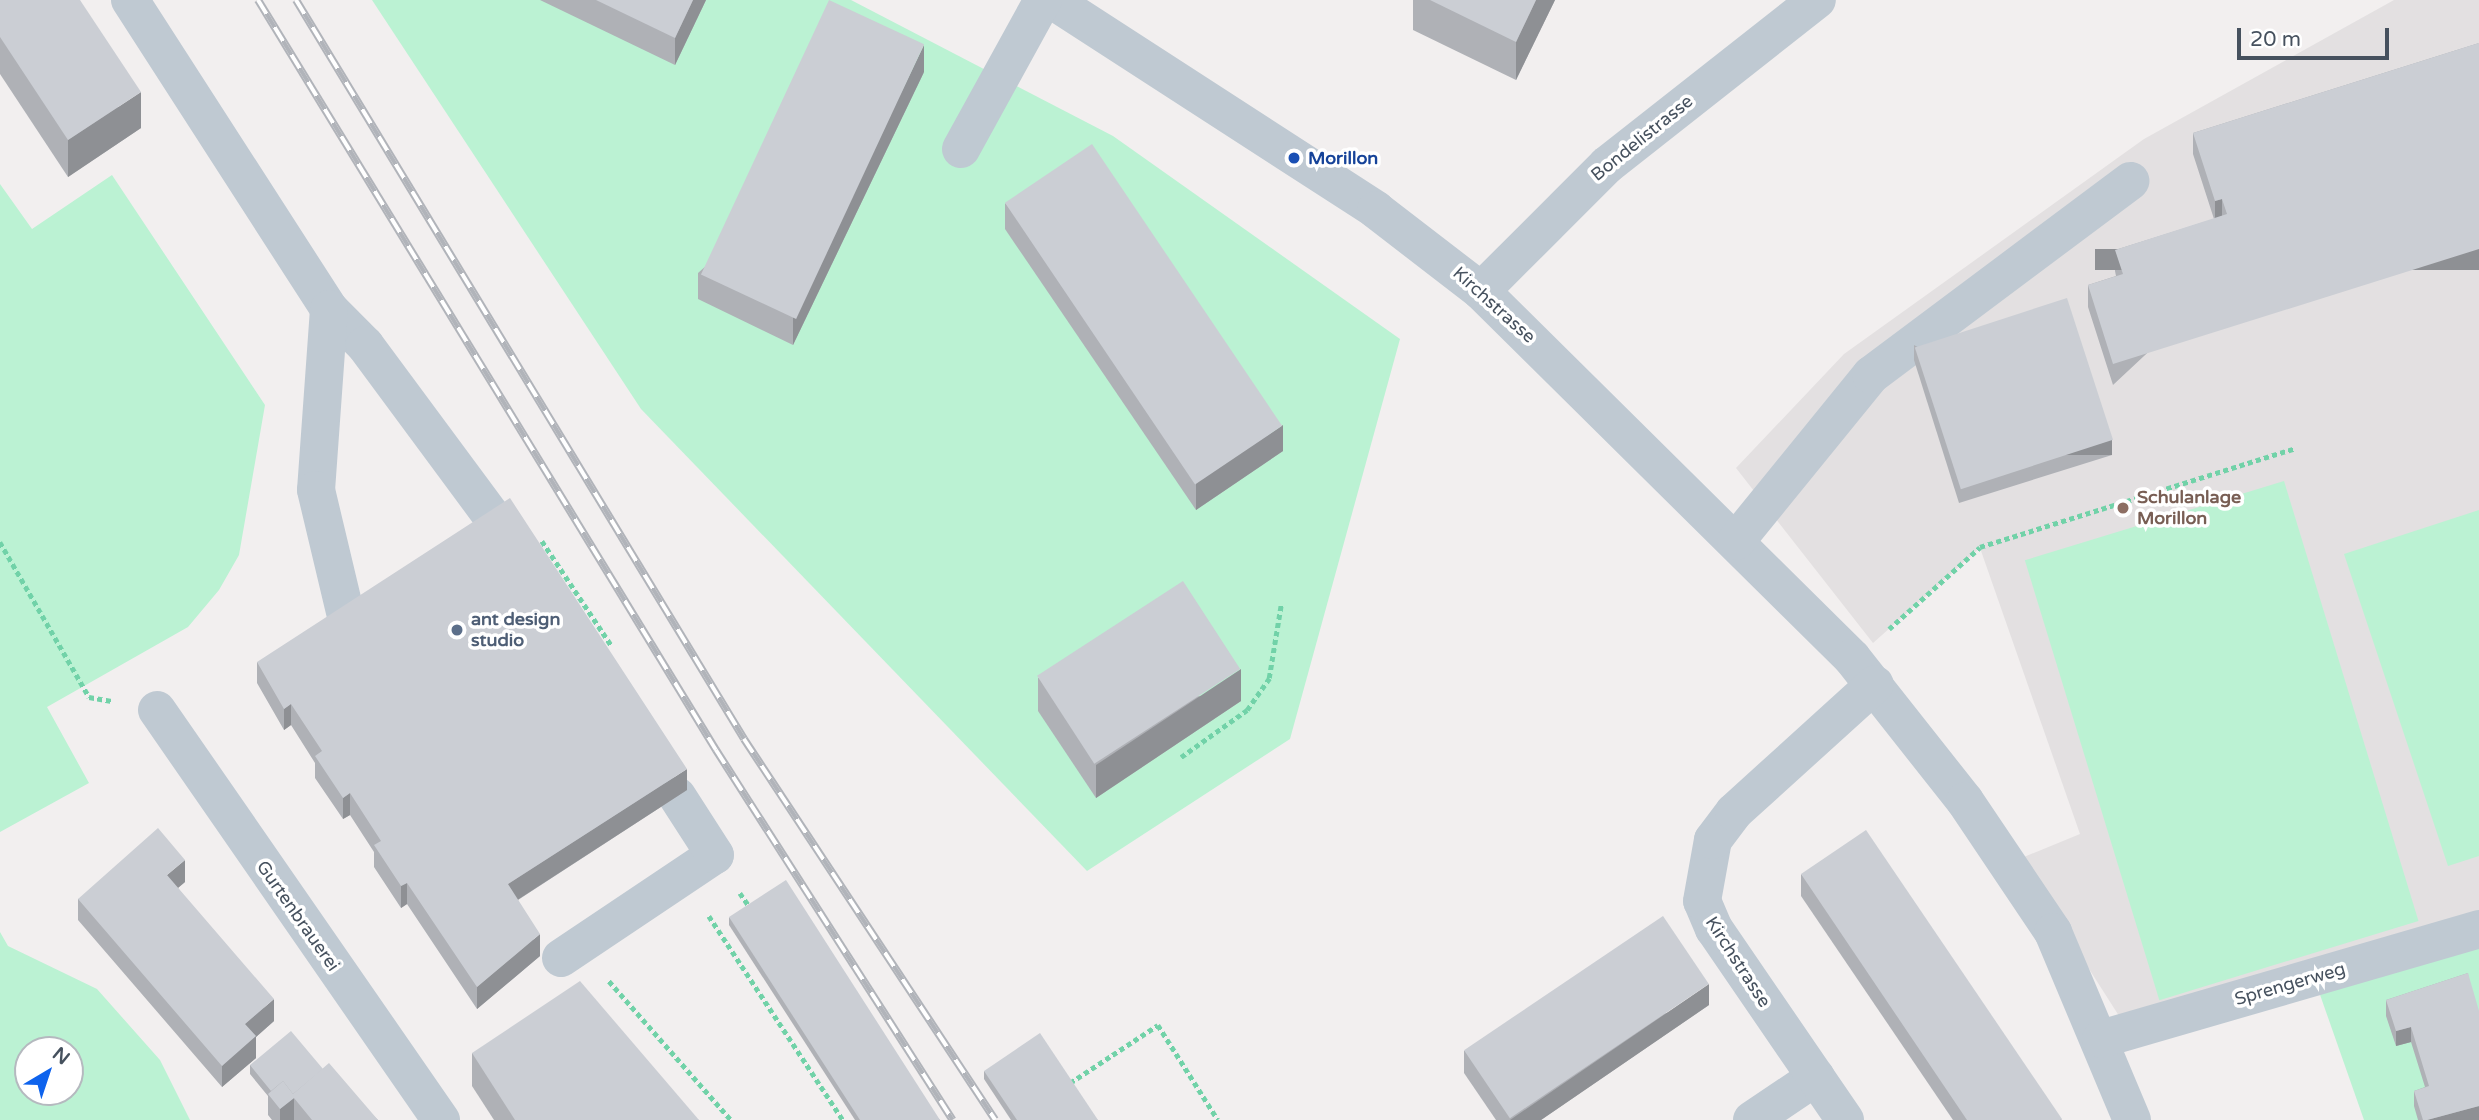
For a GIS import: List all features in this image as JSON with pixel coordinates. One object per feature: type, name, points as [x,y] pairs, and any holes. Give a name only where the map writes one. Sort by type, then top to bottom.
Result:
[{"type":"street","points":[[130,0],[329,309],[365,345],[499,527]]},
{"type":"street","points":[[961,149],[1043,0]]},
{"type":"street","name":"Kirchstrasse","points":[[1052,0],[1376,211],[1481,291],[1736,541],[1864,671],[1965,801],[2046,921],[2101,1039],[2132,1120]]},
{"type":"street","name":"Bondelistrasse","points":[[1481,291],[1607,165],[1817,0]]},
{"type":"street","points":[[1736,541],[1871,375],[2130,181]]},
{"type":"street","points":[[329,309],[316,490],[348,624]]},
{"type":"street","name":"Kirchstrasse","points":[[1845,1120],[1714,929],[1702,901],[1704,867],[1713,840],[1734,812],[1864,671]]},
{"type":"street","name":"Gurtenbrauerei","points":[[157,710],[441,1120]]},
{"type":"street","points":[[561,958],[715,855],[677,796]]},
{"type":"street","name":"Sprengerweg","points":[[2101,1039],[2479,929]]},
{"type":"street","points":[[1752,1120],[1816,1077]]},
{"type":"path","points":[[1864,671],[1980,547],[2295,448]]},
{"type":"path","points":[[542,541],[611,645]]},
{"type":"path","points":[[0,542],[89,696],[157,710]]},
{"type":"path","points":[[1181,757],[1247,710],[1269,678],[1281,605]]},
{"type":"path","points":[[683,877],[843,1120]]},
{"type":"path","points":[[618,993],[731,1120]]},
{"type":"path","points":[[1057,1091],[1158,1025],[1219,1120]]},
{"type":"shaded area","name":"Schulanlage Morillon","points":[[2394,0],[2479,0],[2479,925],[2128,1030],[2019,859],[2080,834],[1980,548],[1873,643],[1736,468],[1844,354],[2144,139]]},
{"type":"green space","points":[[372,0],[851,0],[1113,136],[1400,339],[1290,739],[1087,871],[641,409]]},
{"type":"green space","points":[[112,175],[265,405],[239,555],[219,590],[188,627],[47,707],[89,783],[0,832],[0,184],[32,229]]},
{"type":"green space","points":[[2284,481],[2418,921],[2159,1000],[2025,560]]},
{"type":"green space","points":[[2479,510],[2479,856],[2448,866],[2344,554]]},
{"type":"green space","points":[[0,932],[8,946],[97,989],[160,1060],[190,1120],[0,1120]]},
{"type":"green space","points":[[2479,938],[2479,1120],[2364,1120],[2318,989]]},
{"type":"building","points":[[0,0],[80,0],[141,92],[68,140],[0,37]]},
{"type":"building","points":[[596,0],[693,0],[675,38]]},
{"type":"building","points":[[829,0],[924,44],[796,319],[701,275]]},
{"type":"building","points":[[1430,0],[1536,0],[1516,42]]},
{"type":"building","points":[[2479,43],[2479,249],[2113,364],[2088,285],[2123,274],[2115,250],[2227,214],[2222,199],[2215,201],[2193,133]]},
{"type":"building","points":[[1092,144],[1282,426],[1195,485],[1005,203]]},
{"type":"building","points":[[2067,298],[2113,440],[1961,489],[1915,347]]},
{"type":"building","points":[[510,498],[687,769],[508,884],[540,934],[477,987],[407,883],[401,886],[374,845],[381,841],[350,793],[343,798],[315,756],[322,751],[291,704],[284,709],[257,662]]},
{"type":"building","points":[[1183,581],[1240,669],[1094,764],[1037,676]]},
{"type":"building","points":[[158,828],[185,860],[167,875],[274,999],[245,1024],[256,1036],[222,1066],[78,899]]},
{"type":"building","points":[[1866,830],[2062,1119],[1967,1120],[1801,874]]},
{"type":"building","points":[[786,880],[940,1120],[860,1120],[729,917]]},
{"type":"building","points":[[1663,916],[1709,984],[1510,1118],[1464,1050]]},
{"type":"building","points":[[2468,973],[2479,1011],[2479,1106],[2423,1120],[2414,1091],[2429,1086],[2411,1027],[2396,1031],[2386,1000]]},
{"type":"building","points":[[580,981],[699,1120],[515,1120],[472,1053]]},
{"type":"building","points":[[291,1031],[323,1069],[293,1094],[283,1081],[271,1091],[250,1065]]},
{"type":"building","points":[[1040,1033],[1098,1120],[1017,1120],[984,1071]]},
{"type":"building","points":[[329,1063],[378,1120],[312,1120],[294,1098],[280,1109],[268,1094],[283,1081],[293,1094]]},
{"type":"railway","points":[[258,0],[716,750],[953,1120]]},
{"type":"railway","points":[[296,0],[744,739],[995,1120]]},
{"type":"place","name":"Morillon","points":[[1294,158]]},
{"type":"place","name":"Schulanlage Morillon","points":[[2123,508]]},
{"type":"place","name":"ant design studio","points":[[457,630]]}]
